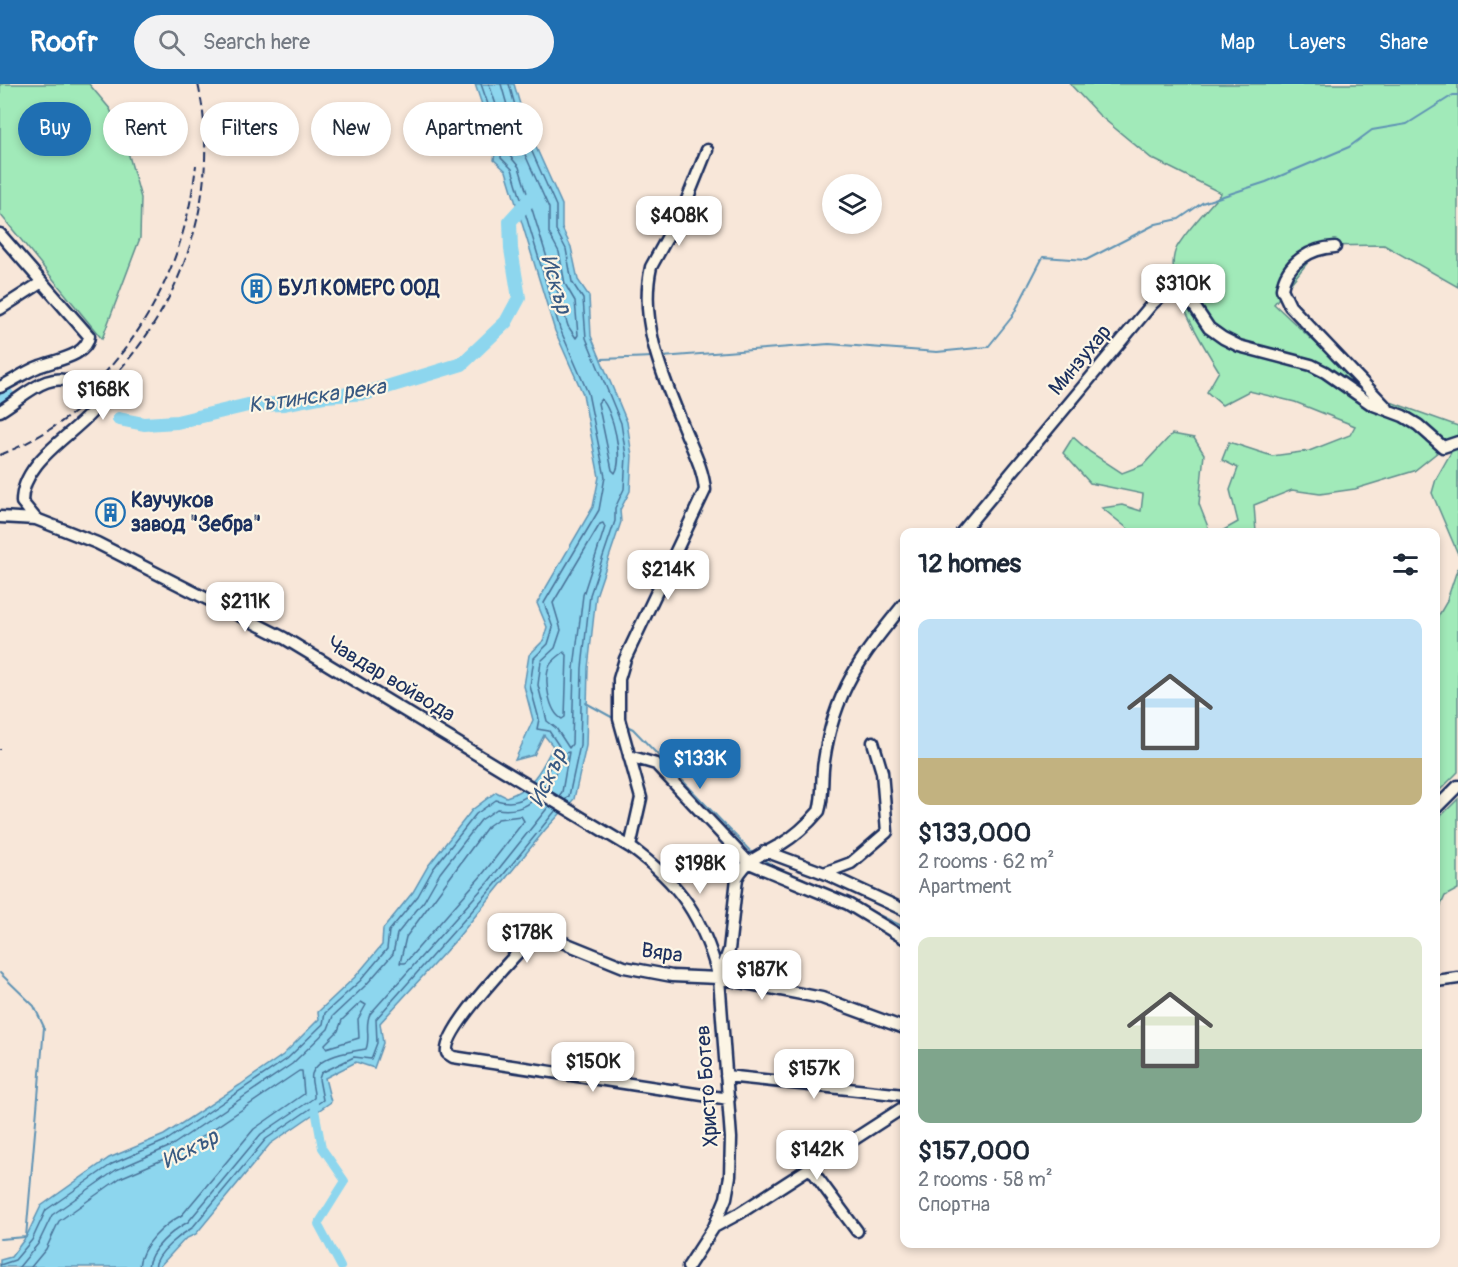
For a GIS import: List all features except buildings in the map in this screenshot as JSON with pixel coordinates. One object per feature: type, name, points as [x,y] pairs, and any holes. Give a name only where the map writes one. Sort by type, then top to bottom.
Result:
[{"type":"street","points":[[630,848],[641,798],[619,719],[617,700],[625,659],[705,490],[701,469],[658,363],[647,297],[651,267],[684,207],[707,150]]},
{"type":"street","points":[[0,234],[89,336],[84,347],[0,387]]},
{"type":"street","points":[[1335,247],[1311,251],[1302,256],[1285,278],[1282,289],[1290,306],[1374,397],[1392,412]]},
{"type":"street","points":[[0,309],[42,282]]},
{"type":"street","name":"Минзухар","points":[[965,528],[1152,304],[1175,283],[1180,285],[1209,328],[1223,338],[1239,346],[1311,365],[1371,404],[1418,425],[1443,447],[1458,442]]},
{"type":"street","points":[[0,411],[44,382],[62,378],[86,391],[94,404],[91,413],[44,458],[26,480],[22,502],[36,519]]},
{"type":"street","name":"Чавдар войвода","points":[[0,517],[36,519],[97,543],[221,604],[313,654],[617,839],[651,862],[685,897],[705,933],[719,978]]},
{"type":"street","points":[[750,861],[790,838],[819,811],[824,762],[833,718],[843,689],[859,663],[900,609]]},
{"type":"street","points":[[824,873],[851,863],[886,832],[882,772],[873,742]]},
{"type":"street","points":[[629,756],[656,764],[750,861],[848,904],[900,936]]},
{"type":"street","points":[[1440,804],[1458,786]]},
{"type":"street","points":[[763,852],[824,873],[900,908]]},
{"type":"street","name":"Христо Ботев","points":[[688,1267],[714,1227],[726,1198],[730,1176],[729,1099],[719,978],[729,950],[737,878],[750,861]]},
{"type":"street","name":"Вяра","points":[[729,1099],[461,1058],[447,1053],[446,1047],[454,1029],[534,935],[548,934],[624,967],[672,976],[719,978],[822,998],[900,1027]]},
{"type":"street","points":[[1440,980],[1458,978]]},
{"type":"street","points":[[726,1076],[900,1095]]},
{"type":"street","points":[[714,1227],[811,1169],[900,1110]]},
{"type":"street","points":[[811,1169],[857,1232]]},
{"type":"green space","points":[[0,84],[89,84],[104,102],[103,156],[129,156],[141,198],[140,238],[102,339],[0,214]]},
{"type":"green space","points":[[1070,84],[1458,84],[1458,287],[1384,245],[1321,246],[1274,304],[1359,384],[1385,400],[1458,426],[1458,436],[1414,471],[1355,489],[1320,494],[1292,490],[1254,505],[1256,528],[1227,528],[1238,522],[1230,490],[1238,468],[1222,460],[1229,442],[1272,456],[1309,451],[1350,435],[1355,426],[1295,402],[1249,391],[1222,405],[1207,392],[1219,371],[1186,311],[1174,276],[1173,260],[1181,240],[1221,193],[1151,158],[1099,115]]},
{"type":"green space","points":[[1172,434],[1194,438],[1204,454],[1199,504],[1208,528],[1127,528],[1102,508],[1122,505],[1141,511],[1143,494],[1090,483],[1063,453],[1073,437],[1090,452],[1122,473],[1143,465]]},
{"type":"green space","points":[[1458,440],[1458,554],[1432,493],[1436,479]]},
{"type":"green space","points":[[1458,567],[1458,772],[1440,790],[1440,613],[1446,603]]},
{"type":"green space","points":[[1458,799],[1458,889],[1445,896],[1440,907],[1440,817]]},
{"type":"water","points":[[475,84],[514,84],[519,102],[481,102]]},
{"type":"water","name":"Искър","points":[[495,156],[540,156],[562,205],[562,228],[571,247],[578,280],[589,296],[591,336],[627,422],[632,456],[630,491],[620,510],[621,522],[596,596],[588,668],[586,746],[574,799],[545,830],[455,941],[380,1023],[383,1043],[374,1068],[356,1062],[325,1078],[331,1102],[270,1144],[196,1234],[185,1239],[159,1267],[0,1267],[0,1260],[11,1257],[26,1237],[41,1206],[109,1158],[164,1135],[283,1055],[319,1019],[318,1012],[355,977],[382,945],[383,929],[413,892],[428,866],[472,810],[496,792],[506,797],[515,794],[529,784],[535,778],[553,746],[544,735],[534,755],[515,760],[533,720],[524,686],[529,655],[543,641],[547,627],[537,603],[593,507],[599,477],[583,394],[555,331],[506,171],[494,160]]},
{"type":"waterway","points":[[662,357],[829,344],[937,352],[988,347],[1012,317],[1043,257],[1086,260],[1156,224],[1179,219],[1202,203],[1266,182],[1349,147],[1372,130],[1407,124],[1453,95],[1458,95]]},
{"type":"waterway","name":"Кътинска река","points":[[119,419],[144,424],[177,422],[248,405],[284,404],[325,396],[367,393],[462,364],[506,322],[519,298],[511,249],[510,221],[530,199]]},
{"type":"waterway","points":[[602,359],[653,357]]},
{"type":"waterway","name":"Кътинска река","points":[[0,398],[7,395]]},
{"type":"waterway","points":[[586,703],[615,719]]},
{"type":"waterway","points":[[625,725],[633,729],[754,855]]},
{"type":"waterway","points":[[762,859],[783,871]]},
{"type":"waterway","points":[[791,875],[803,878],[810,883]]},
{"type":"waterway","points":[[831,892],[900,925]]},
{"type":"waterway","points":[[0,973],[34,1006],[44,1027],[26,1237],[0,1239]]},
{"type":"waterway","points":[[314,1104],[322,1148],[345,1181],[318,1224],[341,1267]]},
{"type":"railway","points":[[0,455],[51,429],[96,394],[134,352],[165,305],[188,253],[201,198],[205,141],[198,84]]},
{"type":"railway","points":[[103,375],[139,328],[167,278],[185,223],[196,165]]},
{"type":"place","name":"БУЛ КОМЕРС ООД","points":[[257,288]]},
{"type":"place","name":"Каучуков завод \"Зебра\"","points":[[110,512]]}]
